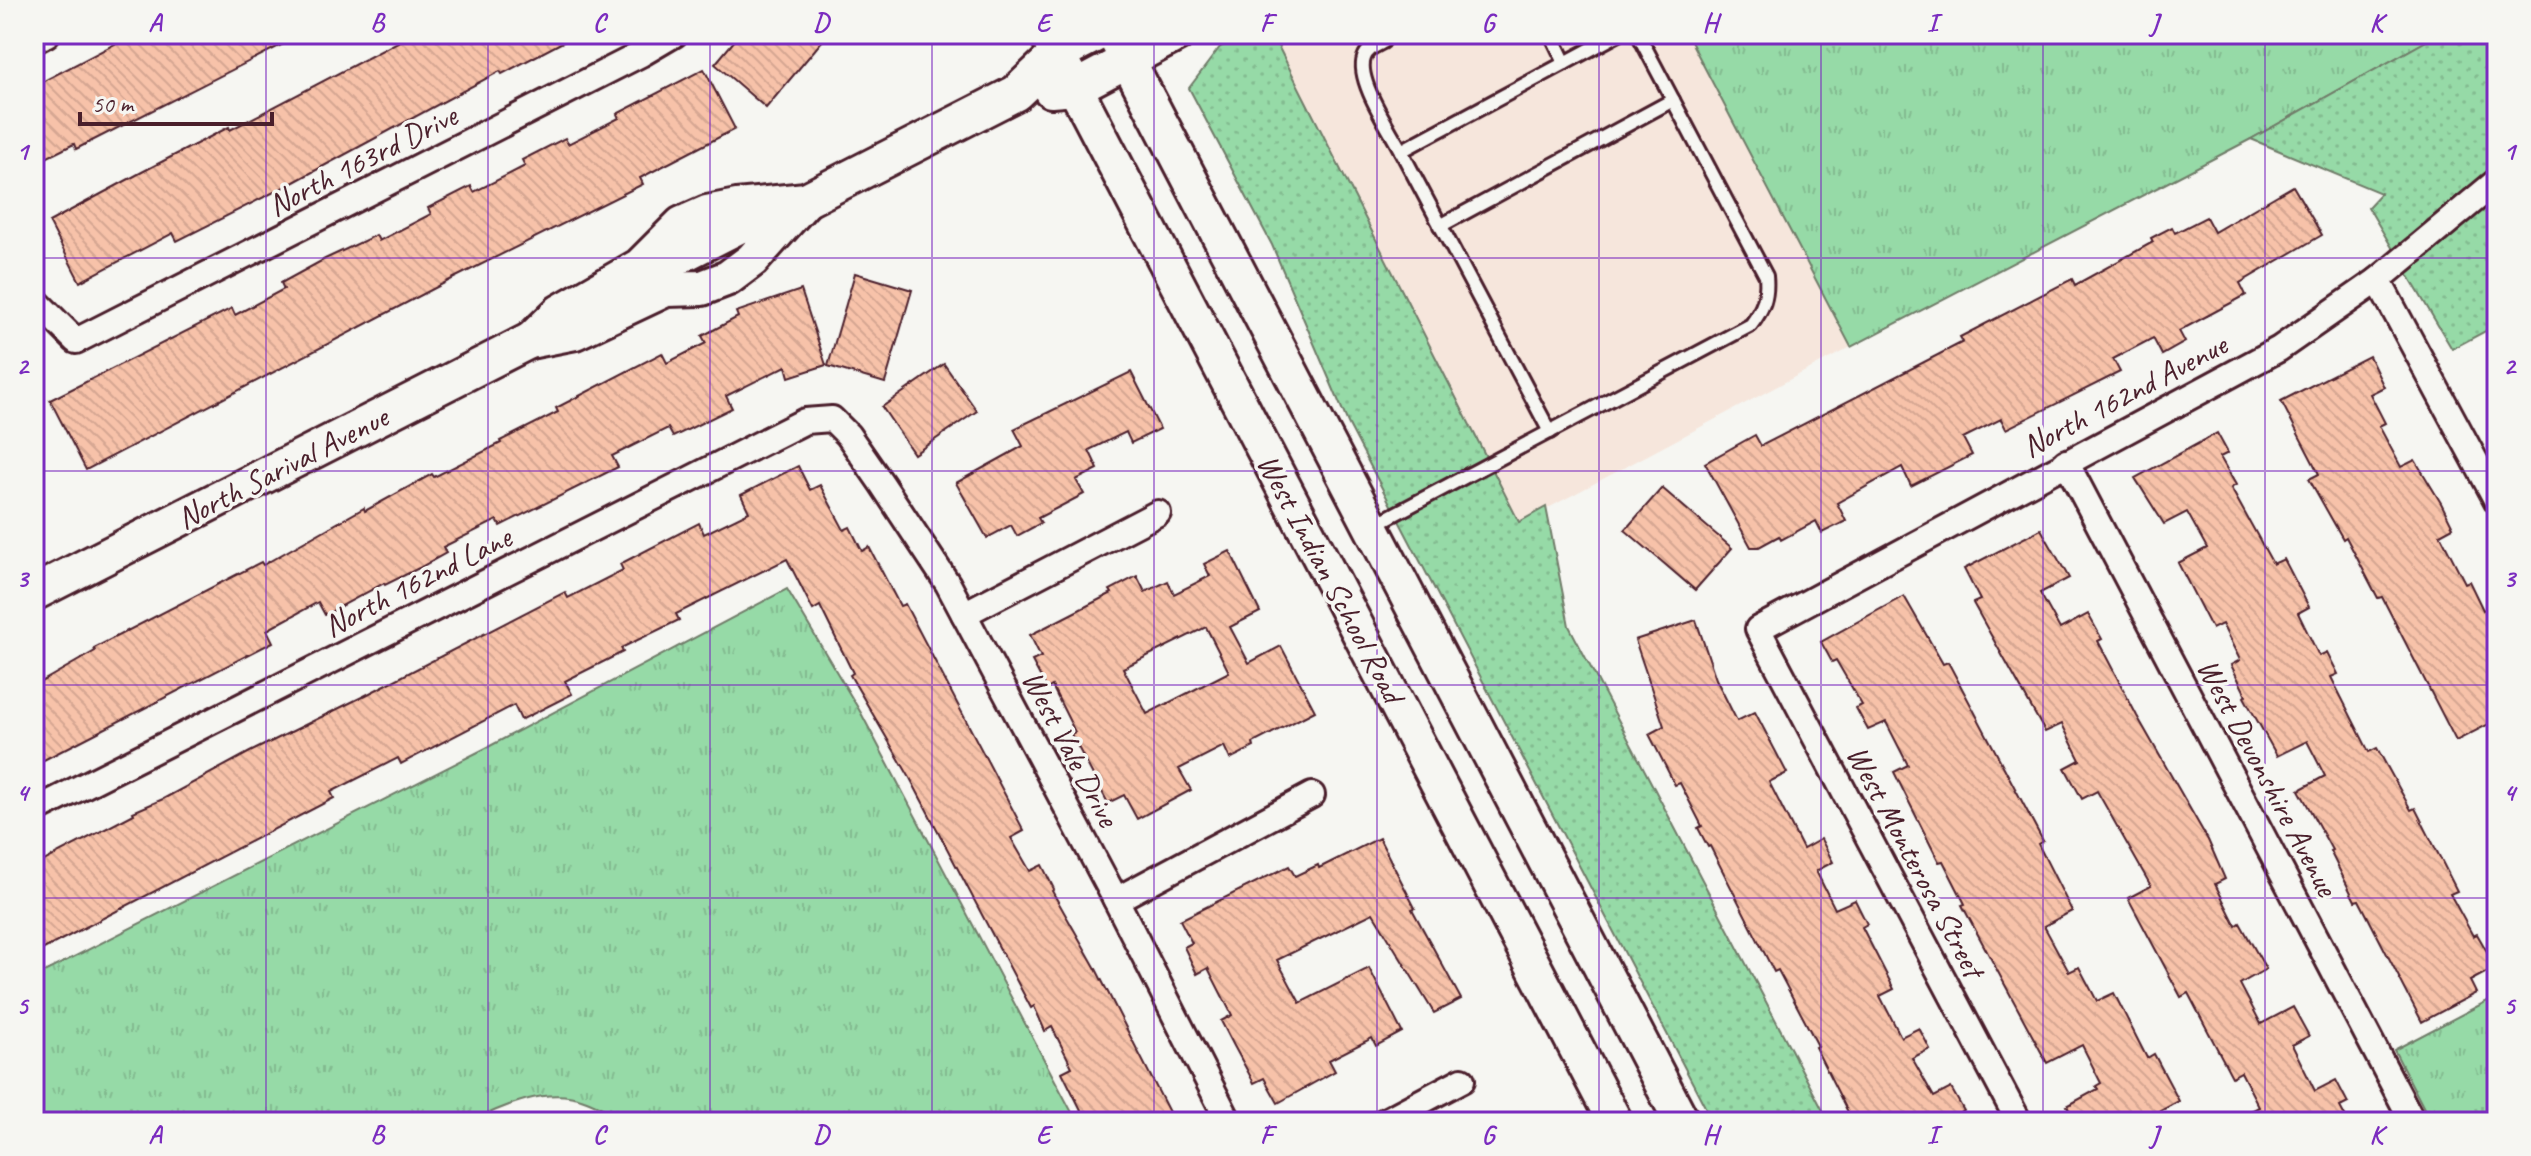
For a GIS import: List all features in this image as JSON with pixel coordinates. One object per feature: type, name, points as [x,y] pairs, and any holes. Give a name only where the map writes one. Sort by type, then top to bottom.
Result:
[{"type":"main road","name":"North Sarival Avenue","points":[[1016,93],[1052,44],[1096,34]]},
{"type":"main road","name":"North Sarival Avenue","points":[[657,273],[682,224],[707,213],[737,207],[794,202],[1016,93],[1075,88],[1121,47],[1177,34]]},
{"type":"main road","name":"West Indian School Road","points":[[1052,44],[1615,1122]]},
{"type":"main road","name":"West Indian School Road","points":[[1121,47],[1682,1122]]},
{"type":"main road","name":"North Sarival Avenue","points":[[34,593],[529,341],[560,312],[657,273],[702,288],[728,278],[752,260],[794,202]]},
{"type":"street","points":[[34,41],[47,34]]},
{"type":"street","name":"North 163rd Drive","points":[[34,299],[76,341],[675,34]]},
{"type":"street","name":"North 162nd Avenue","points":[[1758,629],[2279,349],[2378,280],[2497,181]]},
{"type":"street","points":[[2378,280],[2497,501]]},
{"type":"street","name":"West Vale Drive","points":[[832,419],[848,435],[908,521],[964,614],[1116,900],[1229,1122]]},
{"type":"street","name":"North 162nd Lane","points":[[34,811],[805,421],[832,419]]},
{"type":"street","name":"West Devonshire Avenue","points":[[2066,462],[2413,1122]]},
{"type":"street","points":[[964,614],[1158,513]]},
{"type":"street","name":"West Monterosa Street","points":[[1758,629],[2019,1122]]},
{"type":"street","points":[[1116,900],[1312,795]]},
{"type":"street","points":[[1383,1122],[1462,1080]]},
{"type":"lane","points":[[1551,34],[1565,63]]},
{"type":"lane","points":[[1401,151],[1619,34]]},
{"type":"lane","points":[[1371,526],[1751,325],[1762,311],[1767,293],[1766,276],[1638,34]]},
{"type":"lane","points":[[1383,42],[1364,56],[1363,79],[1550,432]]},
{"type":"lane","points":[[1440,226],[1673,100]]},
{"type":"shaded area","points":[[1295,34],[1687,34],[1851,347],[1520,523],[1277,43]]},
{"type":"green space","points":[[1244,34],[1272,34],[1519,522],[1546,507],[1569,626],[1829,1122],[1713,1122],[1348,423],[1272,245],[1189,88],[1220,47]]},
{"type":"green space","points":[[1687,34],[2439,34],[2251,139],[1851,347]]},
{"type":"green space","points":[[2439,34],[2497,34],[2497,325],[2452,349],[2368,207],[2381,193],[2251,139]]},
{"type":"green space","points":[[787,589],[861,713],[1077,1122],[629,1122],[584,1100],[555,1095],[511,1104],[470,1122],[34,1122],[34,977],[490,746]]},
{"type":"green space","points":[[2497,996],[2497,1122],[2431,1122],[2394,1050]]},
{"type":"building","points":[[150,34],[303,34],[76,149],[74,144],[34,164],[34,86],[128,37],[131,43]]},
{"type":"building","points":[[413,34],[578,34],[502,74],[500,71],[177,241],[173,233],[80,282],[49,222]]},
{"type":"building","points":[[740,34],[828,34],[766,108],[715,64]]},
{"type":"building","points":[[704,69],[735,129],[640,178],[643,184],[454,278],[86,470],[50,400],[232,308],[235,315],[284,289],[281,283],[325,259],[376,235],[379,241],[431,214],[428,208],[471,186],[474,192],[525,166],[522,160],[565,138],[568,144],[619,118],[617,114]]},
{"type":"building","points":[[2293,186],[2322,235],[2240,283],[2246,295],[2179,331],[2185,342],[2162,355],[2153,338],[2113,359],[2120,372],[2006,429],[2001,419],[1963,438],[1972,455],[1911,486],[1902,467],[1837,503],[1846,521],[1822,533],[1816,521],[1781,540],[1779,536],[1759,547],[1751,547],[1705,463],[1755,435],[1761,446],[1963,342],[1960,337],[2072,279],[2075,285],[2153,242],[2151,238],[2172,227],[2175,233],[2206,217],[2214,232]]},
{"type":"building","points":[[855,273],[912,290],[885,383],[828,366]]},
{"type":"building","points":[[801,290],[826,365],[789,377],[786,366],[726,396],[732,408],[673,437],[668,428],[612,456],[618,467],[500,526],[497,520],[443,547],[446,553],[419,568],[325,615],[318,602],[267,630],[273,642],[34,765],[34,686],[95,651],[94,648],[261,562],[263,565],[364,508],[365,511],[432,474],[434,477],[501,443],[558,412],[556,408],[662,353],[667,363],[706,343],[702,336],[738,317],[736,312]]},
{"type":"building","points":[[2369,356],[2384,387],[2370,394],[2385,423],[2379,426],[2401,467],[2415,460],[2441,503],[2453,527],[2440,534],[2483,610],[2497,602],[2497,720],[2456,741],[2382,597],[2378,598],[2346,537],[2343,539],[2309,479],[2319,474],[2281,401]]},
{"type":"building","points":[[944,364],[977,411],[914,454],[882,407]]},
{"type":"building","points":[[1131,372],[1160,429],[1131,443],[1126,432],[1089,450],[1098,469],[1076,480],[1084,494],[1038,518],[1041,523],[1017,536],[1011,525],[987,538],[956,483],[1023,446],[1014,429]]},
{"type":"building","points":[[2217,433],[2228,453],[2220,457],[2236,485],[2231,488],[2273,564],[2284,559],[2309,607],[2298,613],[2319,656],[2327,652],[2338,674],[2331,677],[2369,752],[2377,748],[2411,810],[2415,808],[2457,891],[2450,894],[2473,936],[2477,934],[2496,967],[2470,981],[2476,993],[2422,1022],[2359,900],[2355,901],[2332,850],[2299,790],[2325,776],[2307,741],[2277,756],[2244,697],[2246,695],[2231,665],[2240,660],[2222,624],[2212,629],[2178,563],[2207,548],[2187,512],[2164,524],[2135,478]]},
{"type":"building","points":[[798,466],[810,490],[820,485],[844,530],[850,527],[862,551],[869,547],[900,606],[905,604],[1024,831],[1011,838],[1030,871],[1042,865],[1054,889],[1052,891],[1095,967],[1174,1122],[1087,1122],[1062,1072],[1072,1067],[1052,1027],[1045,1031],[1034,1006],[1031,1008],[910,778],[850,675],[853,673],[820,606],[813,610],[787,559],[676,614],[679,620],[621,648],[623,652],[565,681],[572,694],[521,720],[514,705],[401,764],[398,758],[331,792],[334,798],[34,954],[34,866],[133,812],[565,592],[568,598],[623,570],[620,564],[699,523],[704,534],[749,512],[741,495]]},
{"type":"building","points":[[1662,488],[1732,548],[1695,590],[1625,530]]},
{"type":"building","points":[[2041,529],[2069,578],[2040,593],[2060,629],[2088,614],[2102,639],[2098,641],[2137,716],[2208,840],[2225,879],[2215,884],[2236,926],[2240,923],[2266,969],[2240,984],[2261,1024],[2293,1007],[2309,1036],[2292,1045],[2315,1091],[2336,1080],[2348,1103],[2340,1107],[2348,1122],[2229,1122],[2259,1107],[2241,1072],[2232,1077],[2188,993],[2181,997],[2128,898],[2151,886],[2097,791],[2082,799],[2065,768],[2080,760],[2062,724],[2045,732],[1973,603],[1980,600],[1964,569]]},
{"type":"building","points":[[1230,551],[1260,612],[1230,627],[1249,663],[1281,646],[1315,711],[1253,743],[1254,747],[1230,759],[1224,746],[1179,769],[1191,790],[1137,819],[1124,795],[1108,803],[1071,734],[1075,732],[1052,686],[1047,689],[1032,661],[1041,657],[1030,635],[1112,593],[1110,590],[1137,576],[1145,592],[1168,581],[1174,594],[1210,576],[1204,564]],"holes":[[[1206,627],[1229,672],[1147,714],[1123,668]]]},
{"type":"building","points":[[1904,596],[1943,664],[1948,662],[2043,841],[2038,844],[2072,911],[2044,926],[2069,972],[2079,967],[2097,1001],[2114,993],[2147,1058],[2154,1054],[2179,1101],[2140,1122],[2075,1122],[2067,1106],[2098,1089],[2096,1086],[2101,1083],[2082,1045],[2047,1063],[1894,772],[1908,765],[1886,722],[1868,730],[1856,708],[1862,705],[1836,660],[1832,662],[1821,642]]},
{"type":"building","points":[[1696,620],[1716,679],[1737,721],[1755,712],[1787,773],[1769,782],[1803,849],[1821,839],[1833,862],[1816,871],[1835,909],[1855,900],[1867,924],[1862,927],[1894,989],[1880,996],[1901,1037],[1919,1028],[1930,1049],[1912,1058],[1934,1097],[1951,1088],[1964,1111],[1945,1122],[1853,1122],[1778,970],[1774,972],[1698,828],[1702,826],[1680,783],[1675,785],[1649,734],[1664,726],[1635,640]]},
{"type":"building","points":[[1379,838],[1415,908],[1412,909],[1461,999],[1434,1013],[1373,913],[1277,960],[1300,1003],[1369,968],[1402,1032],[1376,1046],[1372,1038],[1329,1060],[1335,1071],[1278,1103],[1264,1078],[1254,1083],[1234,1046],[1221,1021],[1232,1015],[1208,968],[1197,974],[1184,947],[1192,943],[1180,920],[1289,866],[1295,876],[1318,865],[1319,868]]}]
